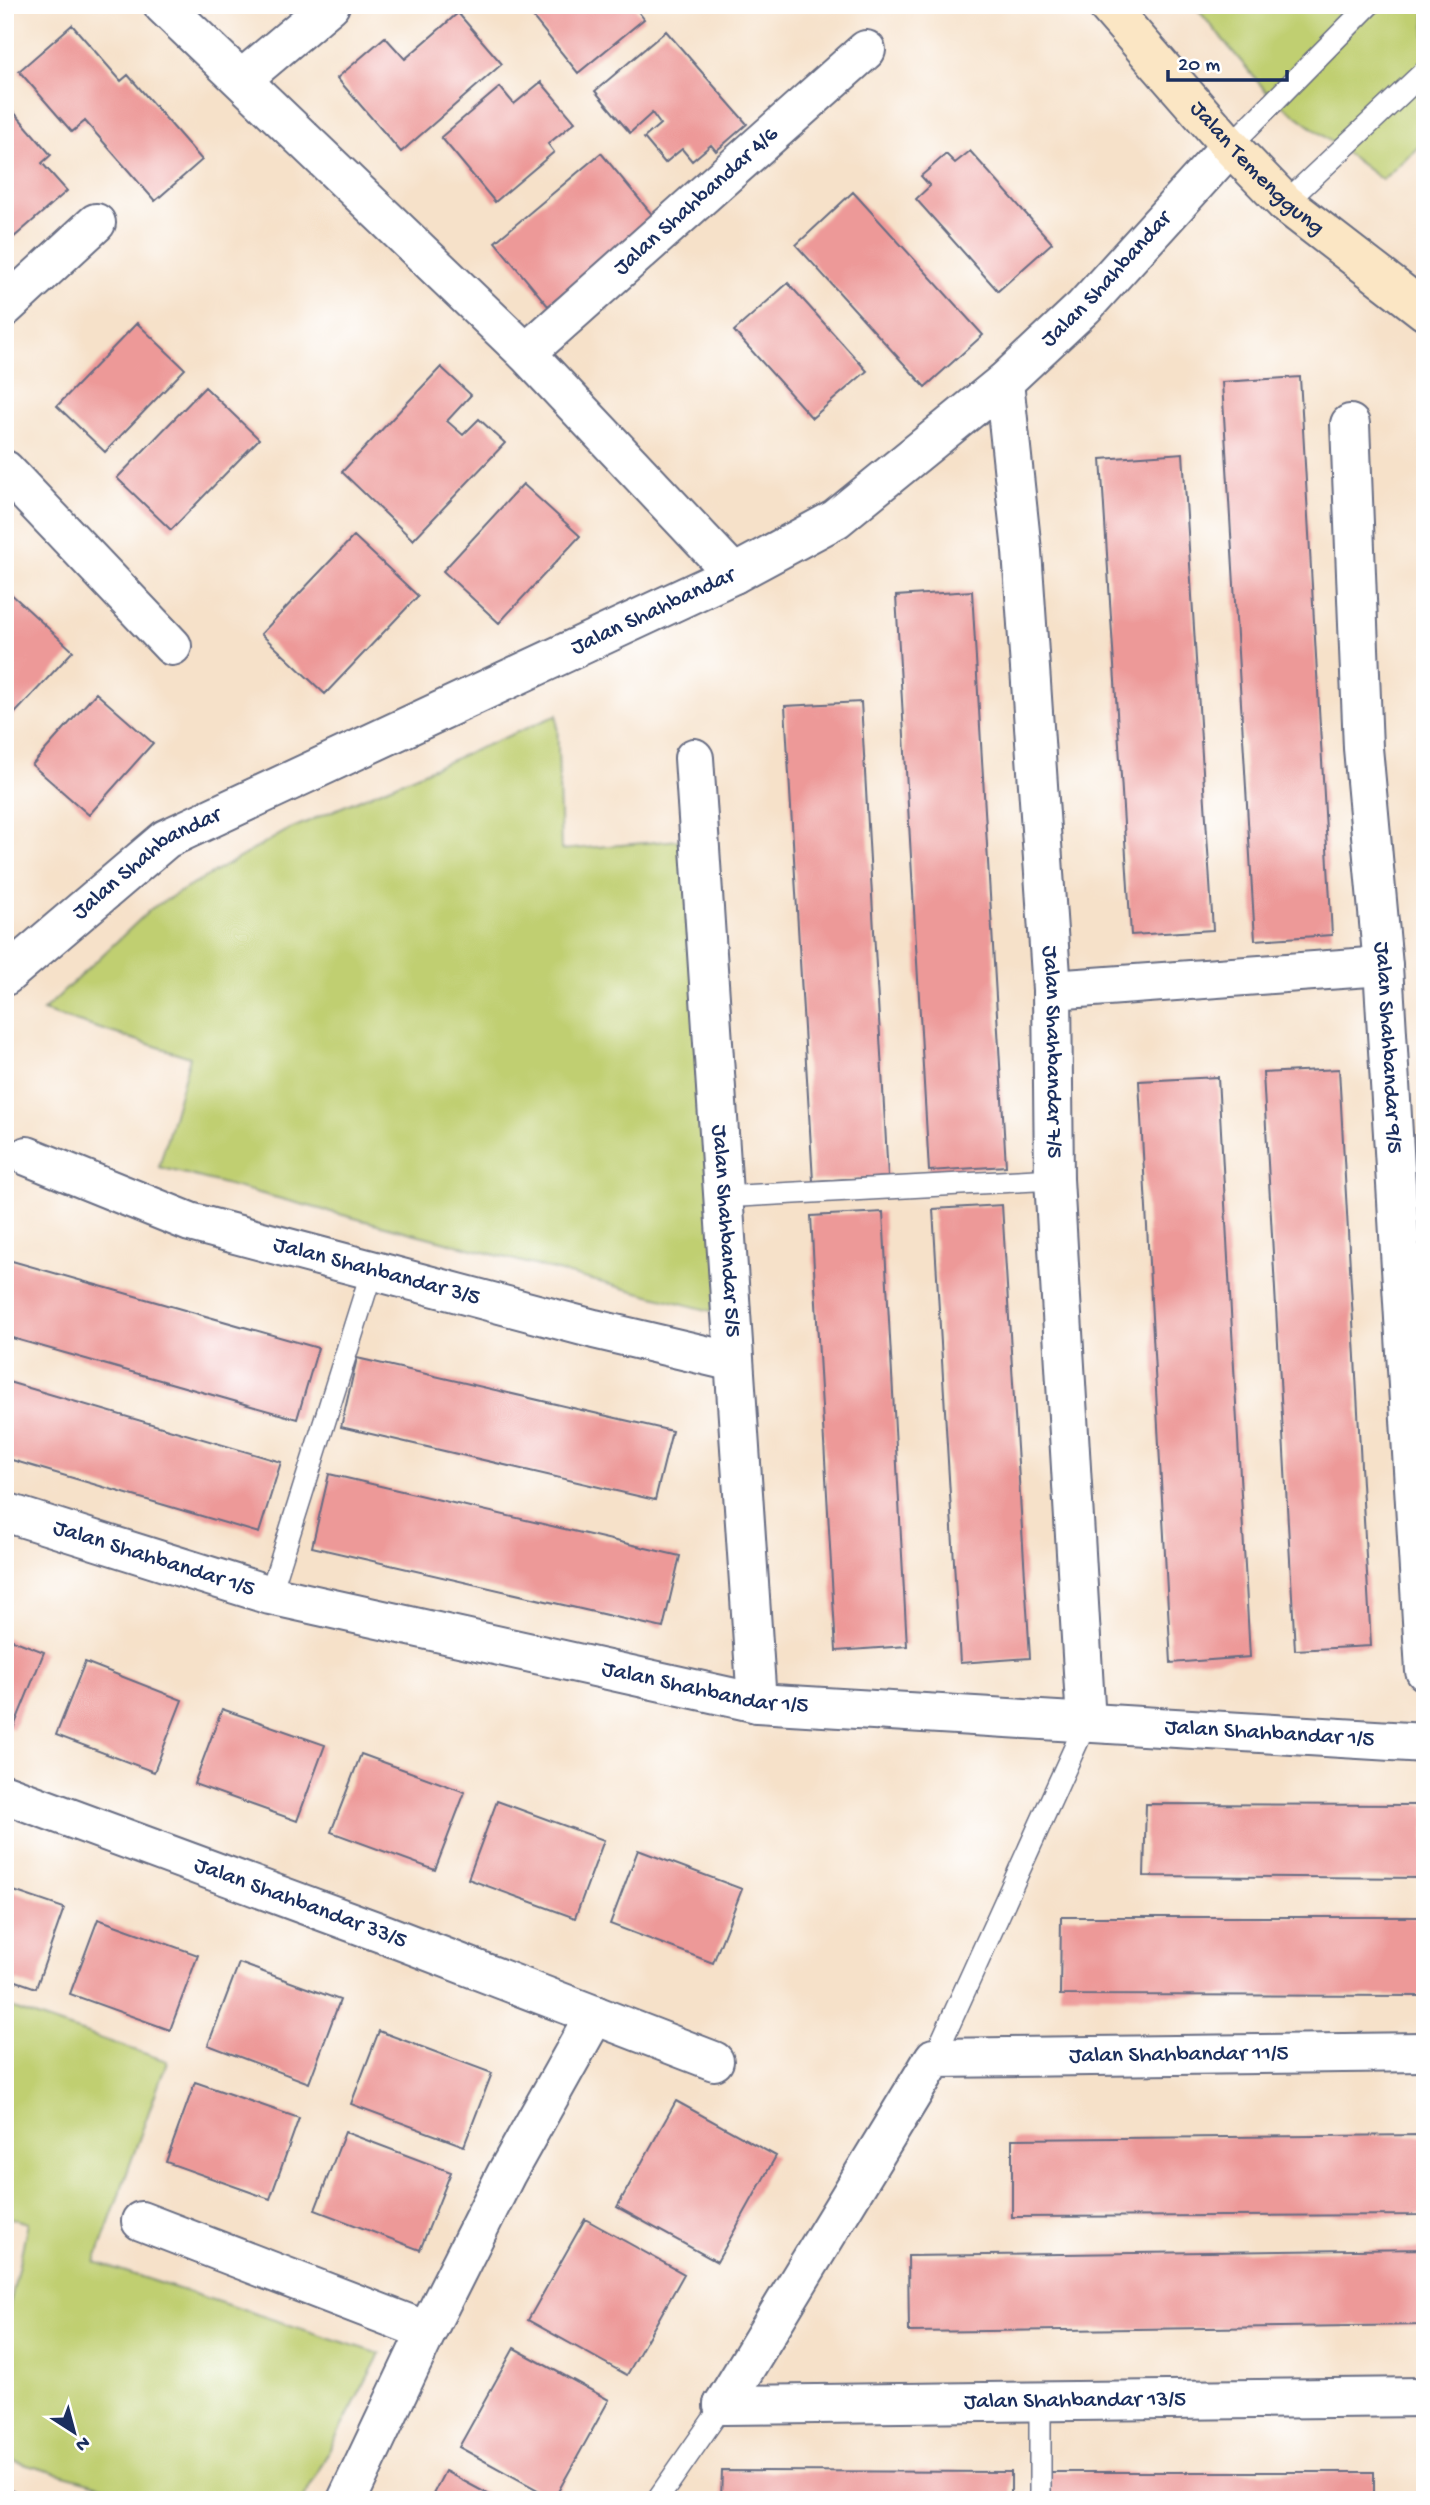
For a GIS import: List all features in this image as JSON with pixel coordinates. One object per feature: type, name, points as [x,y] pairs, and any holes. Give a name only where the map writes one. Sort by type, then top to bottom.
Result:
[{"type":"street","points":[[163,5],[526,353],[734,574]]},
{"type":"street","points":[[242,79],[330,5]]},
{"type":"street","name":"Jalan Temenggung","points":[[1107,5],[1230,146],[1285,202],[1425,311]]},
{"type":"street","name":"Jalan Shahbandar 4/6","points":[[526,353],[866,50]]},
{"type":"street","name":"Jalan Shahbandar","points":[[5,976],[166,839],[734,574],[836,519],[1004,382],[1084,307],[1230,146]]},
{"type":"street","points":[[5,307],[96,222]]},
{"type":"street","name":"Jalan Shahbandar 7/5","points":[[1004,382],[1022,551],[1052,989],[1054,1179],[1086,1723]]},
{"type":"street","name":"Jalan Shahbandar 9/5","points":[[1350,424],[1363,748],[1384,966],[1425,1671]]},
{"type":"street","points":[[5,470],[172,646]]},
{"type":"street","name":"Jalan Shahbandar 5/5","points":[[694,758],[757,1703]]},
{"type":"street","points":[[1052,989],[1384,966]]},
{"type":"street","name":"Jalan Shahbandar 3/5","points":[[27,1156],[190,1222],[594,1329],[734,1362]]},
{"type":"street","name":"Jalan Shahbandar 1/5","points":[[5,1512],[270,1595],[757,1703],[1425,1743]]},
{"type":"street","name":"Jalan Shahbandar 33/5","points":[[5,1794],[714,2061]]},
{"type":"street","points":[[347,2500],[427,2331],[506,2174],[595,2015]]},
{"type":"street","name":"Jalan Shahbandar 11/5","points":[[934,2058],[1425,2052]]},
{"type":"street","points":[[723,2405],[934,2058]]},
{"type":"street","points":[[141,2221],[427,2331]]},
{"type":"street","name":"Jalan Shahbandar 13/5","points":[[723,2405],[1425,2397]]},
{"type":"lane","points":[[1230,146],[1369,5]]},
{"type":"lane","points":[[1285,202],[1425,71]]},
{"type":"lane","points":[[723,1197],[1054,1179]]},
{"type":"lane","points":[[270,1595],[372,1271]]},
{"type":"lane","points":[[934,2058],[1086,1723]]},
{"type":"lane","points":[[1040,2401],[1040,2500]]},
{"type":"lane","points":[[657,2500],[723,2405]]},
{"type":"green space","points":[[1194,5],[1425,5],[1425,141],[1382,180],[1269,95]]},
{"type":"green space","points":[[557,715],[561,850],[691,839],[722,1314],[159,1167],[190,1057],[43,1011],[152,908],[288,830]]},
{"type":"green space","points":[[5,2006],[167,2061],[95,2262],[380,2354],[303,2500],[155,2500],[5,2459],[5,2327],[28,2223],[5,2216]]},
{"type":"building","points":[[523,5],[633,5],[644,19],[578,73]]},
{"type":"building","points":[[458,13],[502,64],[401,152],[337,78],[385,37],[405,59]]},
{"type":"building","points":[[72,25],[121,81],[128,75],[202,160],[155,201],[85,121],[72,132],[19,71]]},
{"type":"building","points":[[666,31],[747,124],[716,151],[711,145],[692,161],[682,149],[665,163],[644,138],[660,124],[652,113],[630,133],[595,91]]},
{"type":"building","points":[[541,82],[575,122],[548,144],[554,152],[495,202],[441,137],[500,87],[514,104]]},
{"type":"building","points":[[12,110],[51,155],[42,163],[67,191],[13,238],[5,229],[5,116]]},
{"type":"building","points":[[970,151],[1052,243],[998,291],[916,199],[930,186],[921,176],[946,154],[955,163]]},
{"type":"building","points":[[601,153],[655,218],[548,306],[495,242]]},
{"type":"building","points":[[853,192],[983,335],[925,387],[796,245]]},
{"type":"building","points":[[788,283],[867,371],[812,418],[734,331]]},
{"type":"building","points":[[137,323],[185,369],[105,452],[57,406]]},
{"type":"building","points":[[441,367],[471,395],[447,421],[463,435],[479,419],[505,443],[413,540],[342,472]]},
{"type":"building","points":[[1300,377],[1332,935],[1255,940],[1222,382]]},
{"type":"building","points":[[205,387],[259,439],[171,530],[117,478]]},
{"type":"building","points":[[1183,453],[1213,930],[1131,935],[1101,459]]},
{"type":"building","points":[[523,484],[580,536],[499,623],[443,571]]},
{"type":"building","points":[[354,536],[418,596],[325,694],[261,634]]},
{"type":"building","points":[[8,591],[73,651],[5,724],[5,594]]},
{"type":"building","points":[[972,591],[1006,1166],[929,1171],[896,596]]},
{"type":"building","points":[[96,693],[153,743],[89,815],[32,765]]},
{"type":"building","points":[[861,702],[888,1177],[813,1181],[785,706]]},
{"type":"building","points":[[1339,1069],[1371,1646],[1295,1650],[1263,1073]]},
{"type":"building","points":[[1218,1077],[1250,1657],[1171,1663],[1139,1081]]},
{"type":"building","points":[[1002,1205],[1030,1658],[960,1663],[933,1209]]},
{"type":"building","points":[[883,1212],[907,1646],[836,1651],[811,1216]]},
{"type":"building","points":[[5,1259],[318,1348],[297,1419],[5,1336]]},
{"type":"building","points":[[357,1358],[672,1431],[655,1500],[341,1427]]},
{"type":"building","points":[[5,1381],[281,1462],[259,1533],[5,1458]]},
{"type":"building","points":[[329,1474],[680,1556],[663,1628],[312,1547]]},
{"type":"building","points":[[5,1637],[44,1652],[13,1729],[5,1726]]},
{"type":"building","points":[[85,1662],[182,1700],[154,1772],[56,1735]]},
{"type":"building","points":[[222,1709],[325,1745],[297,1821],[194,1784]]},
{"type":"building","points":[[361,1754],[465,1792],[435,1870],[331,1832]]},
{"type":"building","points":[[497,1801],[604,1840],[575,1918],[468,1879]]},
{"type":"building","points":[[1146,1804],[1425,1805],[1425,1878],[1144,1876]]},
{"type":"building","points":[[638,1850],[742,1889],[713,1963],[610,1924]]},
{"type":"building","points":[[5,1888],[64,1908],[36,1988],[5,1977]]},
{"type":"building","points":[[1061,1917],[1425,1917],[1425,1996],[1060,1995]]},
{"type":"building","points":[[98,1919],[198,1955],[170,2030],[70,1994]]},
{"type":"building","points":[[239,1963],[340,2000],[309,2083],[208,2045]]},
{"type":"building","points":[[379,2031],[492,2073],[464,2146],[351,2104]]},
{"type":"building","points":[[195,2082],[299,2118],[270,2199],[166,2162]]},
{"type":"building","points":[[676,2101],[776,2156],[717,2262],[617,2207]]},
{"type":"building","points":[[345,2132],[451,2172],[420,2250],[315,2210]]},
{"type":"building","points":[[1425,2135],[1425,2215],[1012,2217],[1012,2139]]},
{"type":"building","points":[[585,2219],[684,2274],[627,2375],[528,2320]]},
{"type":"building","points":[[1425,2249],[1425,2325],[909,2332],[908,2256]]},
{"type":"building","points":[[514,2348],[609,2400],[554,2499],[459,2447]]},
{"type":"building","points":[[445,2471],[499,2500],[430,2500]]},
{"type":"building","points":[[722,2471],[1011,2472],[1011,2500],[721,2500]]},
{"type":"building","points":[[1050,2472],[1374,2472],[1374,2500],[1050,2500]]},
{"type":"building","points":[[5,2488],[35,2500],[5,2500]]}]
